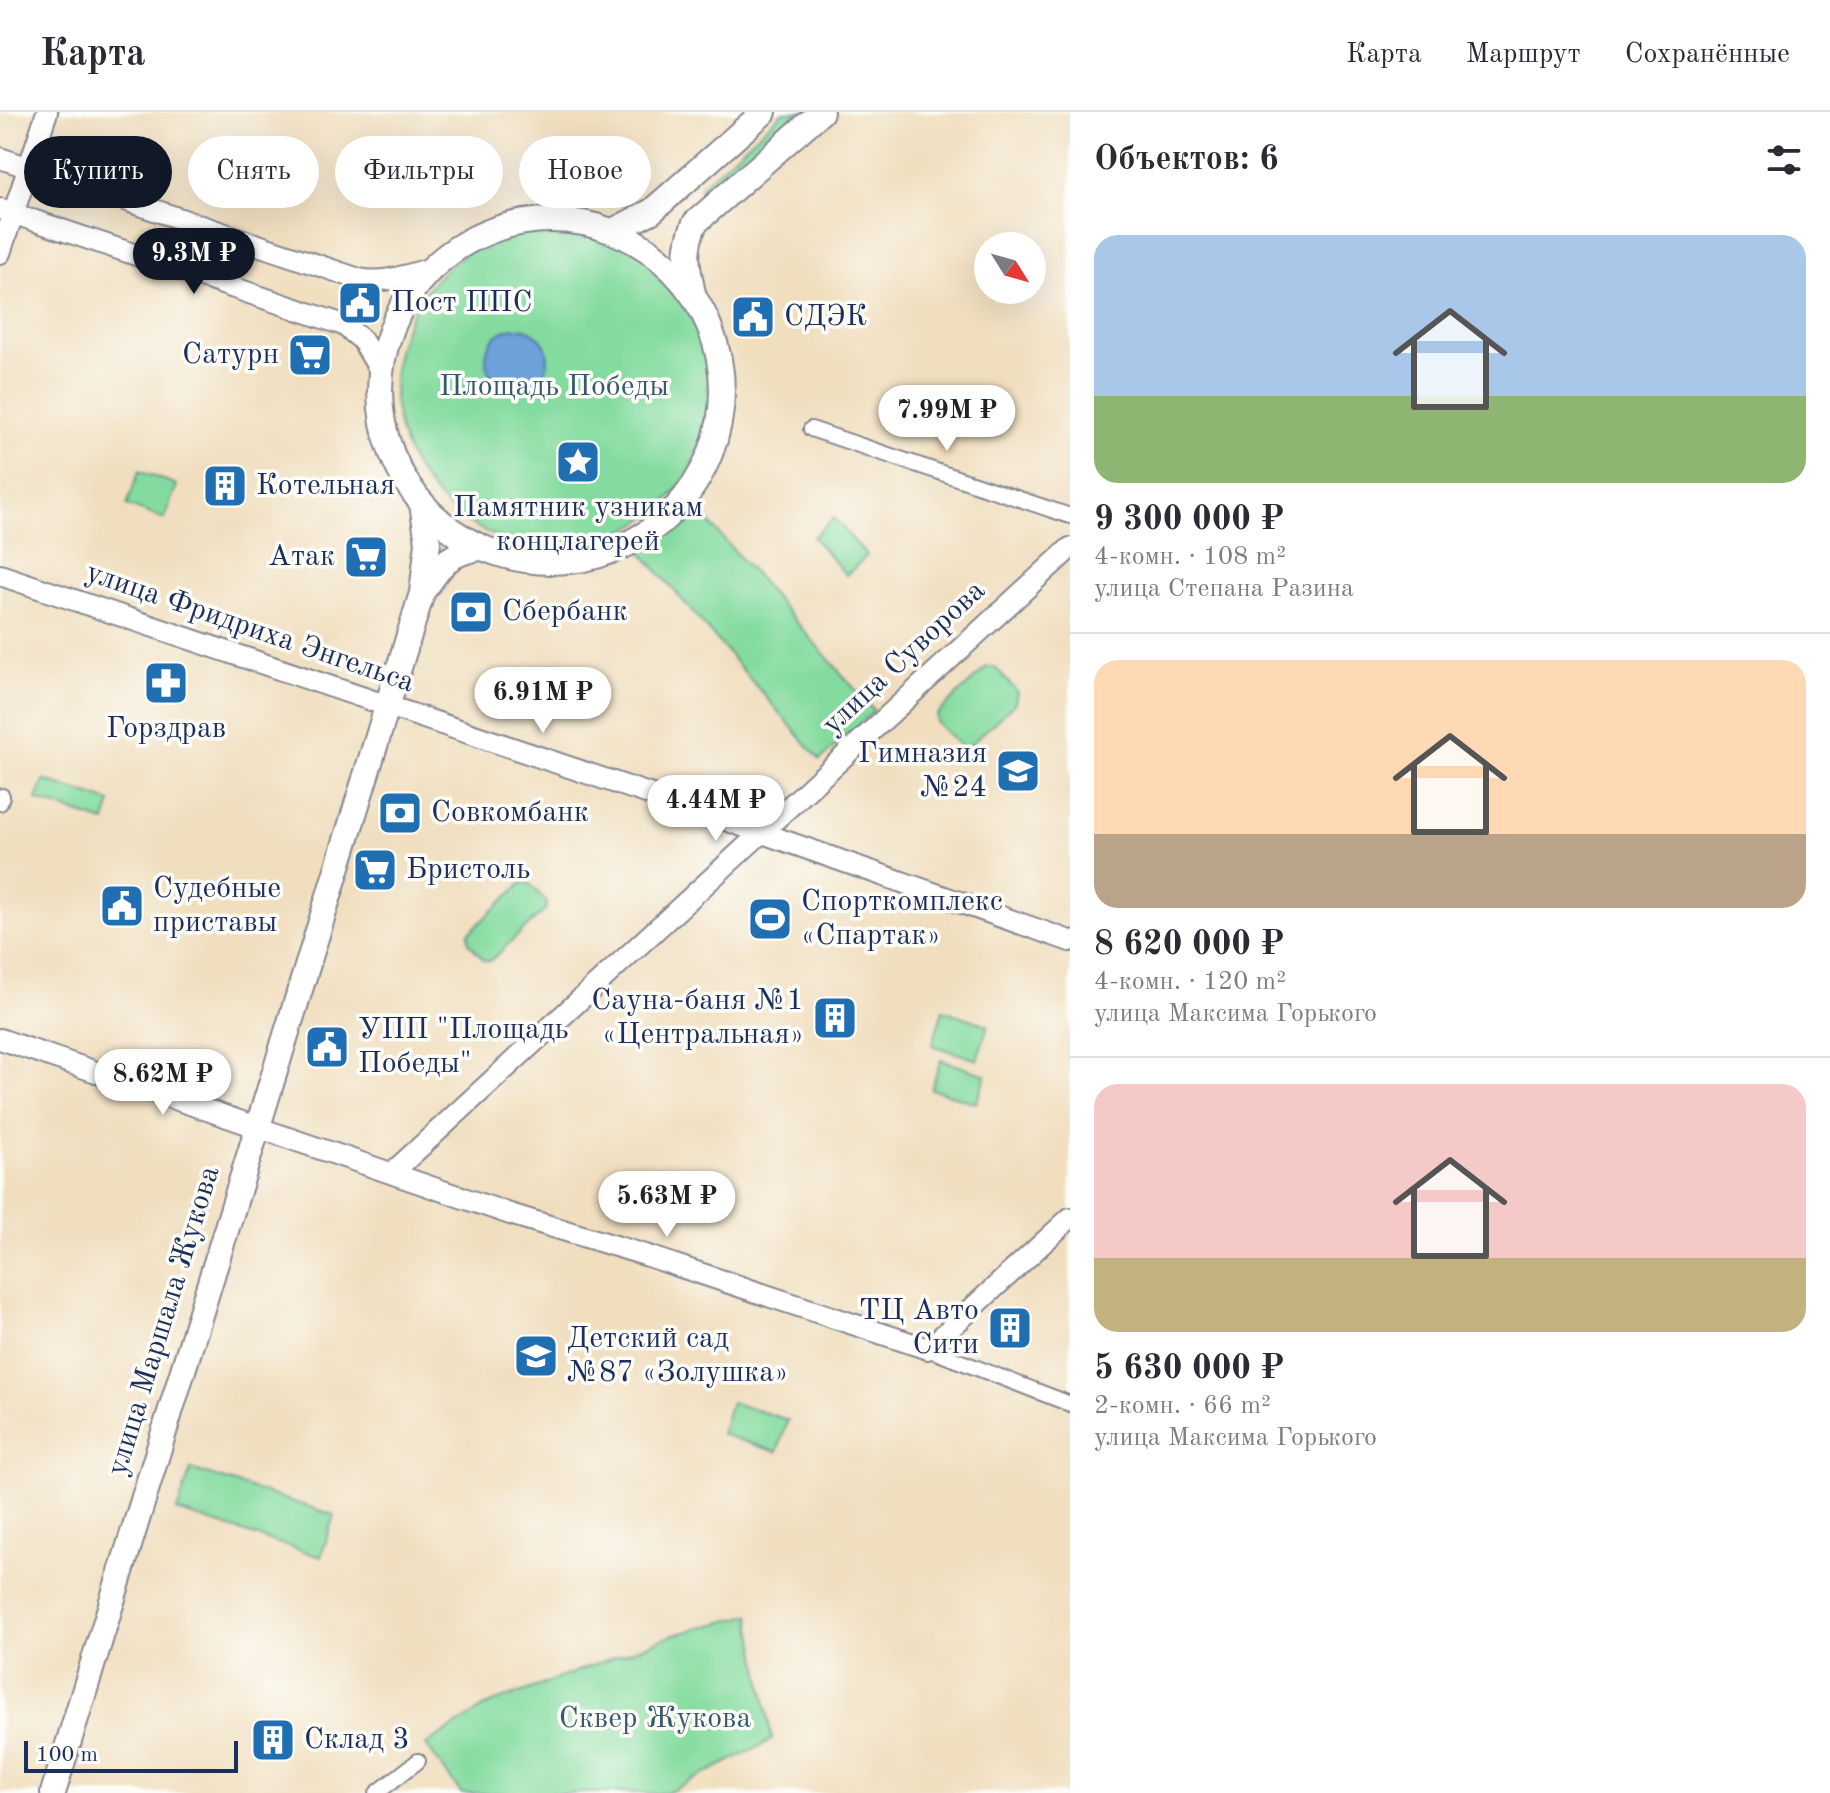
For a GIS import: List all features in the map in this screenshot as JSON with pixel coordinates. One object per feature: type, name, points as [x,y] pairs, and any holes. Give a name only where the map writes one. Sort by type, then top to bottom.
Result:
[{"type":"main road","points":[[613,231],[652,211],[764,112]]},
{"type":"main road","points":[[694,295],[687,266],[686,243],[695,223],[821,112]]},
{"type":"main road","points":[[550,220],[582,222],[613,231],[671,268],[694,295],[708,321],[722,376],[718,432],[709,459],[678,507],[638,539],[595,557],[566,562],[537,562],[481,548],[422,504],[394,459],[384,431],[380,402],[384,353],[397,316],[432,268],[458,248],[486,233],[517,223],[550,220]]},
{"type":"main road","points":[[422,504],[428,542],[422,593]]},
{"type":"main road","points":[[422,593],[438,570],[458,552],[481,548]]},
{"type":"main road","name":"улица Маршала Жукова","points":[[53,1793],[422,593]]},
{"type":"street","points":[[39,136],[47,112]]},
{"type":"street","points":[[0,158],[24,166]]},
{"type":"street","points":[[0,253],[7,211],[24,178]]},
{"type":"street","points":[[148,208],[373,282],[432,268]]},
{"type":"street","points":[[7,211],[344,325],[362,340],[381,372]]},
{"type":"street","points":[[811,429],[1070,516]]},
{"type":"street","name":"улица Суворова","points":[[392,1173],[1070,548]]},
{"type":"street","name":"улица Фридриха Энгельса","points":[[0,575],[760,832],[1070,941]]},
{"type":"street","points":[[0,1039],[510,1214],[645,1255],[928,1349],[1070,1404]]},
{"type":"street","points":[[928,1349],[1070,1218]]},
{"type":"street","points":[[377,1793],[418,1761]]},
{"type":"green space","points":[[783,112],[808,112],[711,200],[700,187]]},
{"type":"green space","name":"Площадь Победы","points":[[554,227],[585,230],[615,240],[643,254],[667,274],[687,298],[701,326],[711,356],[714,387],[711,418],[701,448],[687,476],[667,500],[643,520],[615,534],[585,544],[554,547],[523,544],[493,534],[465,520],[441,500],[421,476],[407,448],[397,418],[394,387],[397,356],[407,326],[421,298],[441,274],[465,254],[493,240],[523,230]]},
{"type":"green space","points":[[139,471],[177,485],[164,519],[127,505]]},
{"type":"green space","points":[[694,505],[874,711],[820,760],[641,552],[681,522]]},
{"type":"green space","points":[[834,518],[867,556],[846,575],[813,537]]},
{"type":"green space","points":[[987,667],[995,667],[1017,692],[1015,703],[968,747],[960,746],[936,722],[937,714]]},
{"type":"green space","points":[[44,780],[111,802],[105,822],[37,800]]},
{"type":"green space","points":[[522,883],[530,884],[547,902],[546,909],[490,961],[484,960],[469,943],[468,934]]},
{"type":"green space","points":[[943,1010],[988,1025],[977,1060],[932,1045]]},
{"type":"green space","points":[[941,1060],[986,1075],[976,1103],[931,1089]]},
{"type":"green space","points":[[731,1402],[788,1420],[777,1452],[721,1434]]},
{"type":"green space","points":[[191,1469],[334,1515],[321,1557],[177,1511]]},
{"type":"green space","name":"Сквер Жукова","points":[[750,1615],[772,1740],[667,1793],[461,1793],[426,1745],[488,1705],[673,1635]]},
{"type":"water","points":[[511,328],[523,328],[539,337],[546,347],[546,371],[539,381],[523,390],[511,390],[491,376],[486,365],[486,353],[500,333]]},
{"type":"place","name":"Пост ППС","points":[[360,303]]},
{"type":"place","name":"СДЭК","points":[[753,317]]},
{"type":"place","name":"Сатурн","points":[[310,355]]},
{"type":"place","name":"Памятник узникам концлагерей","points":[[578,462]]},
{"type":"place","name":"Котельная","points":[[225,486]]},
{"type":"place","name":"Атак","points":[[366,557]]},
{"type":"place","name":"Сбербанк","points":[[471,612]]},
{"type":"place","name":"Горздрав","points":[[166,683]]},
{"type":"place","name":"Гимназия №24","points":[[1018,771]]},
{"type":"place","name":"Совкомбанк","points":[[400,813]]},
{"type":"place","name":"Бристоль","points":[[375,870]]},
{"type":"place","name":"Судебные приставы","points":[[122,906]]},
{"type":"place","name":"Спорткомплекс «Спартак»","points":[[770,919]]},
{"type":"place","name":"Сауна-баня №1 «Центральная»","points":[[835,1018]]},
{"type":"place","name":"УПП \"Площадь Победы\"","points":[[327,1047]]},
{"type":"place","name":"ТЦ Авто Сити","points":[[1010,1328]]},
{"type":"place","name":"Детский сад №87 «Золушка»","points":[[536,1356]]},
{"type":"place","name":"Склад 3","points":[[273,1740]]}]
